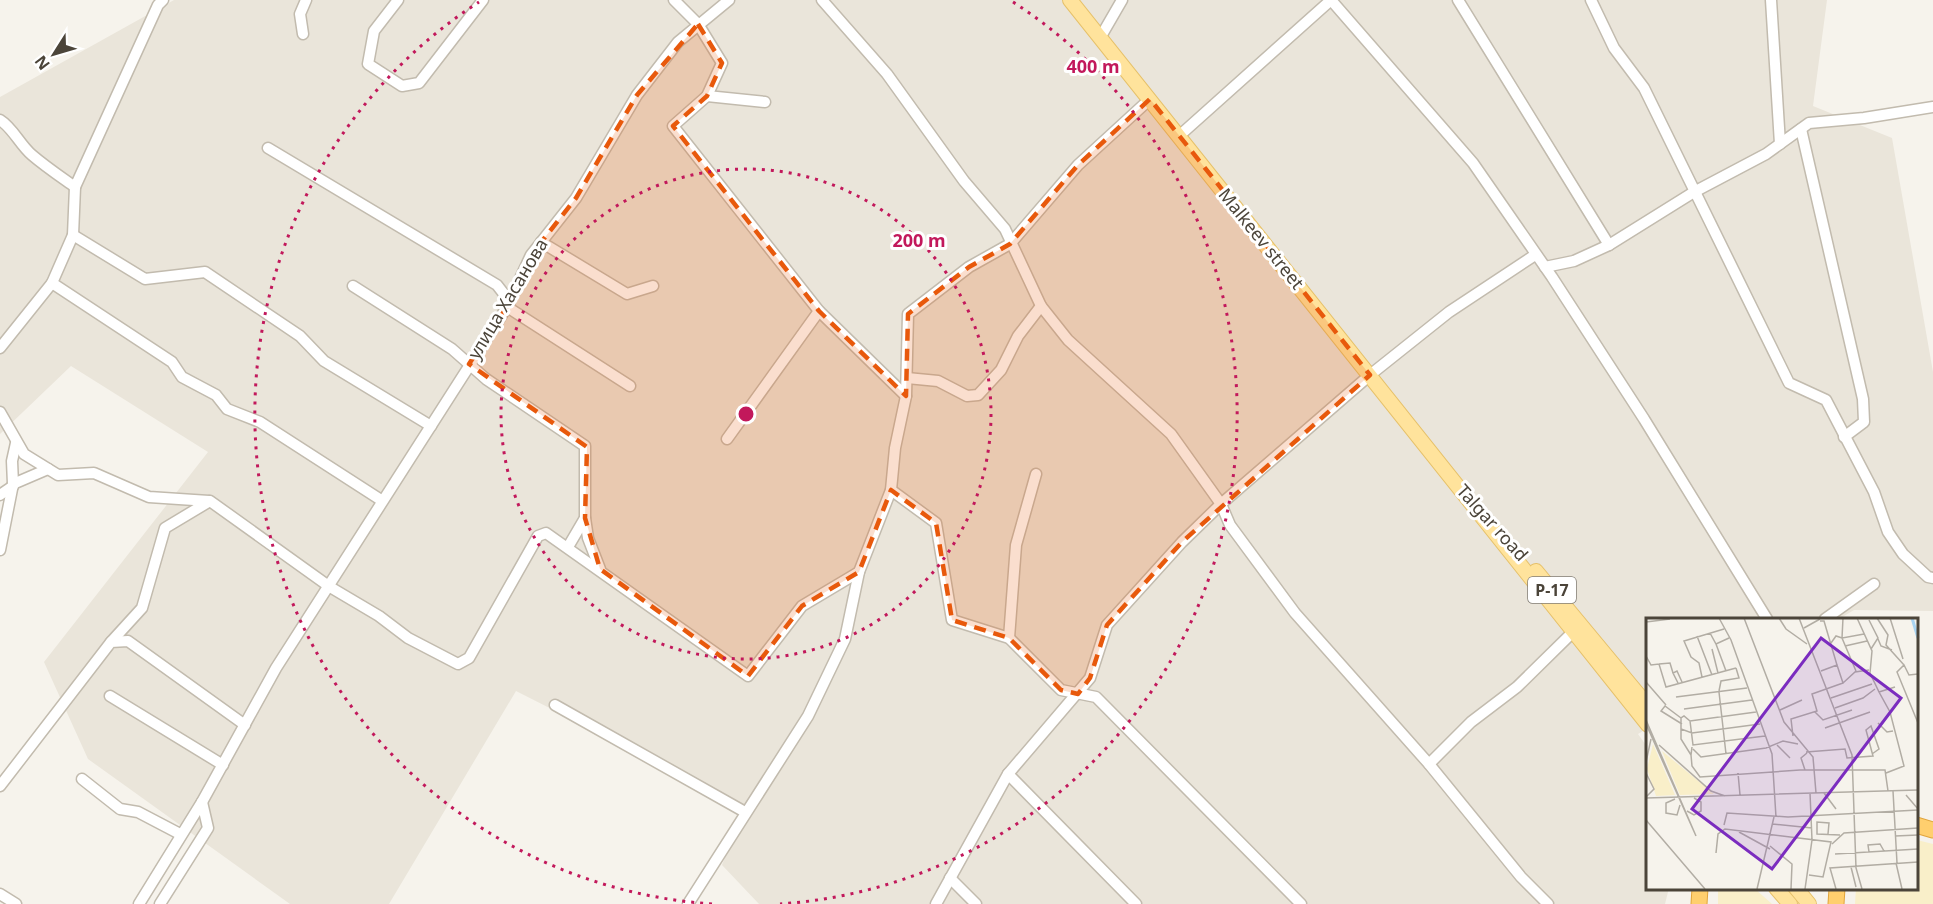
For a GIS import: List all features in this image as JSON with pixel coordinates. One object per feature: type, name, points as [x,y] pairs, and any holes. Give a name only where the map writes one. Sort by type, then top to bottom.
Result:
[{"type":"highway","points":[[1918,825],[1933,830]]},
{"type":"highway","points":[[1699,904],[1700,889]]},
{"type":"highway","points":[[1836,904],[1838,889]]},
{"type":"main road","name":"Malkeev street","points":[[1070,0],[1452,478]]},
{"type":"main road","points":[[1452,478],[1646,722]]},
{"type":"main road","name":"Talgar road","points":[[1452,478],[1558,596],[1646,704]]},
{"type":"main road","points":[[1777,889],[1790,904]]},
{"type":"main road","points":[[1797,889],[1809,904]]},
{"type":"street","points":[[0,348],[52,283],[73,235],[75,187],[158,5],[163,0]]},
{"type":"street","points":[[303,34],[300,14],[306,0]]},
{"type":"street","points":[[398,0],[374,31],[368,64],[402,86],[419,83],[483,0]]},
{"type":"street","points":[[674,0],[698,24],[722,63],[708,96],[673,126],[819,311],[906,396]]},
{"type":"street","name":"улица Хасанова","points":[[139,904],[180,834],[202,802],[276,668],[330,587],[381,500],[507,307],[531,255],[576,198],[637,94],[678,42],[729,0]]},
{"type":"street","points":[[822,0],[887,74],[964,181],[1005,229],[1010,244],[1041,306],[1068,340],[1171,434],[1221,504],[1230,525],[1295,613],[1429,764],[1521,877],[1548,904]]},
{"type":"street","points":[[1100,38],[1122,0]]},
{"type":"street","points":[[1179,136],[1331,0],[1473,164],[1545,267],[1644,419],[1766,618]]},
{"type":"street","points":[[1458,0],[1610,245]]},
{"type":"street","points":[[1591,0],[1614,48],[1644,88],[1789,383],[1826,400],[1874,492],[1888,532],[1903,554],[1928,577],[1933,578]]},
{"type":"street","points":[[1772,0],[1780,144]]},
{"type":"street","points":[[708,96],[765,102]]},
{"type":"street","points":[[688,904],[808,716],[845,639],[859,572],[891,490],[895,448],[906,396],[908,314],[969,267],[1010,244],[1077,165],[1150,99]]},
{"type":"street","points":[[1545,267],[1574,261],[1610,245],[1694,192],[1734,172],[1780,144],[1809,123],[1864,118],[1933,107]]},
{"type":"street","points":[[0,120],[7,124],[16,139],[32,155],[75,187]]},
{"type":"street","points":[[1801,129],[1863,399],[1864,422],[1844,437]]},
{"type":"street","points":[[268,148],[497,285],[504,294],[507,307],[630,386]]},
{"type":"street","points":[[73,235],[145,279],[205,272],[300,336],[324,361],[431,426]]},
{"type":"street","points":[[542,242],[627,294],[653,286]]},
{"type":"street","points":[[936,904],[1008,774],[1090,678],[1107,625],[1182,542],[1221,504],[1370,375],[1449,312],[1535,255]]},
{"type":"street","points":[[52,283],[172,362],[182,377],[216,396],[227,409],[260,422],[381,500]]},
{"type":"street","points":[[353,286],[452,349],[486,379],[585,446],[585,519],[588,538],[600,569]]},
{"type":"street","points":[[907,378],[938,381],[967,396],[978,395],[1001,370],[1018,336],[1041,306]]},
{"type":"street","points":[[727,439],[819,311]]},
{"type":"street","points":[[0,412],[24,454],[58,476],[94,472],[149,497],[210,501],[330,587],[379,616],[408,638],[458,664],[469,658],[538,536],[546,533],[600,569],[748,676],[802,606],[859,572]]},
{"type":"street","points":[[0,550],[13,485],[12,462],[16,442]]},
{"type":"street","points":[[0,495],[13,485],[48,469]]},
{"type":"street","points":[[1009,638],[1016,545],[1036,474]]},
{"type":"street","points":[[891,490],[936,523],[952,620],[1009,638],[1061,690],[1096,697]]},
{"type":"street","points":[[0,786],[111,642],[142,608],[165,528],[210,501]]},
{"type":"street","points":[[568,547],[585,519]]},
{"type":"street","points":[[1826,618],[1874,584]]},
{"type":"street","points":[[1429,764],[1471,722],[1516,687],[1573,632]]},
{"type":"street","points":[[111,642],[128,641],[245,725]]},
{"type":"street","points":[[1090,678],[1096,697],[1301,904]]},
{"type":"street","points":[[1061,690],[1063,711]]},
{"type":"street","points":[[111,696],[223,765]]},
{"type":"street","points":[[555,705],[745,812]]},
{"type":"street","points":[[1008,774],[1136,904]]},
{"type":"street","points":[[82,779],[120,809],[138,812],[180,834]]},
{"type":"street","points":[[160,904],[208,828],[202,802]]},
{"type":"street","points":[[950,878],[976,904]]},
{"type":"street","points":[[0,894],[16,904]]},
{"type":"highlighted area","points":[[698,24],[722,63],[707,96],[673,126],[819,311],[906,396],[908,314],[969,267],[1010,244],[1078,165],[1150,99],[1370,375],[1182,542],[1107,625],[1090,678],[1078,694],[1061,690],[1009,638],[952,620],[936,523],[891,490],[859,572],[802,606],[748,676],[600,569],[585,518],[587,447],[469,364],[507,307],[531,255],[576,198],[637,95]]},
{"type":"shaded area","points":[[174,0],[1827,0],[1813,106],[1892,138],[1933,372],[1933,611],[1854,610],[1841,618],[1646,618],[1646,729],[1638,734],[1646,745],[1646,889],[1669,889],[1665,904],[759,904],[722,865],[745,807],[516,691],[389,904],[290,904],[88,759],[44,662],[208,452],[71,366],[0,434],[0,97]]},
{"type":"sand","points":[[1918,840],[1933,844],[1933,904],[1855,904],[1856,889],[1918,889]]},
{"type":"sand","points":[[1718,889],[1755,889],[1772,904],[1718,904]]}]
